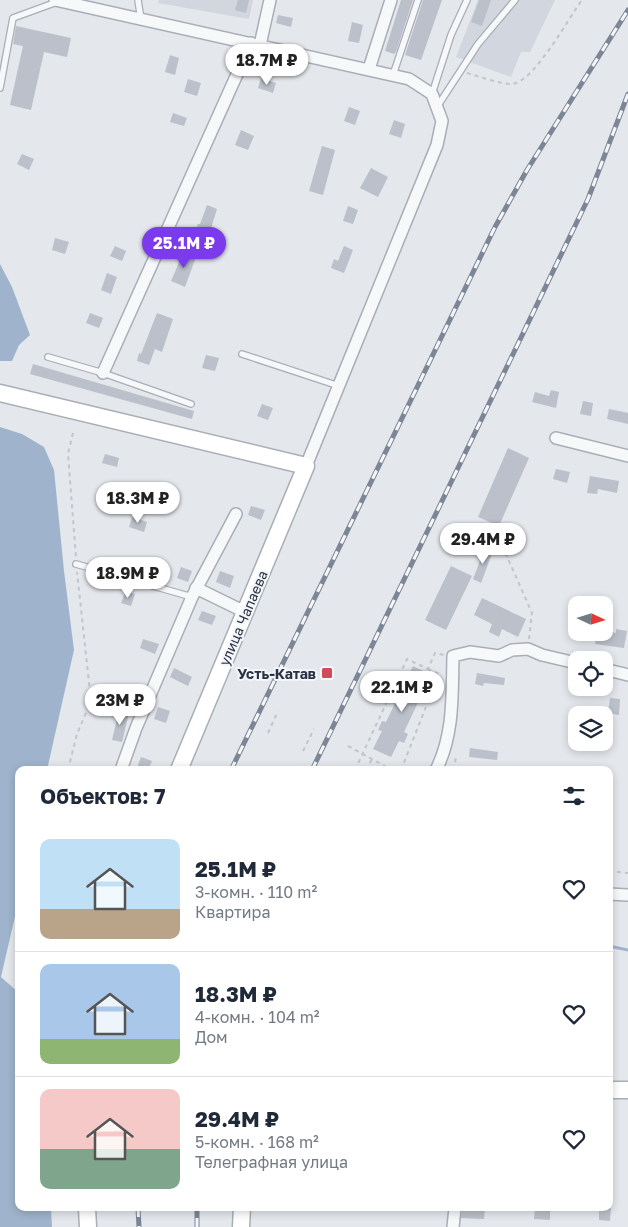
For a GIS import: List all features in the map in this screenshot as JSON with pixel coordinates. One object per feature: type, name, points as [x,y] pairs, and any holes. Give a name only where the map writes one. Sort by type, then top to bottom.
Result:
[{"type":"main road","points":[[0,393],[306,466]]},
{"type":"main road","name":"улица Чапаева","points":[[181,766],[306,466]]},
{"type":"main road","points":[[613,1090],[628,1090]]},
{"type":"main road","points":[[87,1211],[88,1227]]},
{"type":"main road","points":[[242,1211],[242,1227]]},
{"type":"street","points":[[57,0],[409,79],[432,94],[442,121],[437,145],[306,466]]},
{"type":"street","points":[[103,373],[255,44],[270,0]]},
{"type":"street","points":[[369,69],[391,0]]},
{"type":"street","points":[[556,438],[628,456]]},
{"type":"street","points":[[122,766],[136,728],[194,592],[236,514]]},
{"type":"street","points":[[194,592],[245,612]]},
{"type":"street","points":[[438,766],[444,754],[449,734],[453,656],[470,652],[499,656],[512,650],[528,649],[568,662]]},
{"type":"street","points":[[613,671],[628,674]]},
{"type":"street","points":[[613,894],[628,896]]},
{"type":"street","points":[[454,1227],[455,1211]]},
{"type":"lane","points":[[0,88],[12,18],[57,0]]},
{"type":"lane","points":[[138,0],[141,20]]},
{"type":"lane","points":[[393,75],[418,0]]},
{"type":"lane","points":[[432,94],[451,35],[467,0]]},
{"type":"lane","points":[[437,107],[478,44],[515,0]]},
{"type":"lane","points":[[242,354],[339,386]]},
{"type":"lane","points":[[48,357],[103,373],[191,404]]},
{"type":"lane","points":[[76,564],[194,592]]},
{"type":"path","points":[[460,71],[512,84],[524,80],[547,54],[582,0]]},
{"type":"path","points":[[69,766],[77,734],[91,701],[76,564],[68,454],[72,433]]},
{"type":"path","points":[[503,529],[506,552],[532,613],[528,649]]},
{"type":"path","points":[[428,669],[435,653]]},
{"type":"path","points":[[357,766],[407,659],[439,674],[403,766]]},
{"type":"path","points":[[268,733],[278,711]]},
{"type":"path","points":[[303,752],[314,729]]},
{"type":"path","points":[[348,746],[385,766]]},
{"type":"path","points":[[455,766],[456,756]]},
{"type":"path","points":[[368,766],[372,759]]},
{"type":"path","points":[[613,871],[628,873]]},
{"type":"shaded area","points":[[159,0],[253,0],[249,19],[158,3]]},
{"type":"shaded area","points":[[478,0],[555,0],[530,52],[521,52],[511,77],[456,57]]},
{"type":"water","points":[[0,264],[12,287],[30,335],[19,345],[12,361],[0,361]]},
{"type":"water","points":[[0,427],[22,434],[44,447],[54,470],[74,650],[48,766],[15,766],[15,916],[1,977],[15,989],[15,1211],[51,1211],[52,1227],[0,1227]]},
{"type":"building","points":[[238,0],[249,0],[246,13],[235,10]]},
{"type":"building","points":[[401,0],[413,0],[394,54],[385,51]]},
{"type":"building","points":[[423,0],[442,0],[421,60],[405,55]]},
{"type":"building","points":[[479,0],[491,0],[482,26],[471,22]]},
{"type":"building","points":[[278,15],[293,18],[291,27],[276,23]]},
{"type":"building","points":[[352,22],[363,25],[359,43],[348,41]]},
{"type":"building","points":[[16,26],[71,38],[67,57],[44,52],[31,110],[10,105],[23,46],[13,44]]},
{"type":"building","points":[[170,55],[179,58],[175,75],[165,72]]},
{"type":"building","points":[[261,78],[276,83],[273,93],[258,88]]},
{"type":"building","points":[[188,79],[201,83],[197,96],[184,92]]},
{"type":"building","points":[[349,107],[360,111],[355,125],[344,121]]},
{"type":"building","points":[[173,113],[187,118],[184,126],[170,122]]},
{"type":"building","points":[[394,120],[405,124],[401,138],[389,134]]},
{"type":"building","points":[[241,130],[254,136],[248,150],[235,145]]},
{"type":"building","points":[[322,146],[335,150],[323,195],[309,191]]},
{"type":"building","points":[[22,154],[34,159],[29,170],[17,164]]},
{"type":"building","points":[[371,168],[388,177],[378,197],[360,188]]},
{"type":"building","points":[[207,205],[217,209],[208,238],[195,232]]},
{"type":"building","points":[[348,206],[358,210],[353,224],[343,221]]},
{"type":"building","points":[[55,238],[69,242],[65,254],[52,250]]},
{"type":"building","points":[[115,246],[126,251],[122,261],[110,256]]},
{"type":"building","points":[[344,246],[353,250],[344,273],[331,268],[334,259],[338,261]]},
{"type":"building","points":[[184,251],[196,257],[185,287],[171,281]]},
{"type":"building","points":[[107,273],[117,277],[111,294],[101,290]]},
{"type":"building","points":[[90,313],[103,318],[99,328],[86,323]]},
{"type":"building","points":[[157,313],[173,319],[162,352],[155,349],[149,365],[137,361]]},
{"type":"building","points":[[206,355],[219,358],[215,371],[202,368]]},
{"type":"building","points":[[33,364],[194,411],[192,419],[30,374]]},
{"type":"building","points":[[551,390],[559,392],[556,408],[532,402],[535,392],[549,396]]},
{"type":"building","points":[[583,401],[593,403],[591,416],[580,414]]},
{"type":"building","points":[[262,404],[273,408],[268,420],[257,416]]},
{"type":"building","points":[[609,409],[628,413],[628,424],[607,419]]},
{"type":"building","points":[[508,448],[529,458],[499,526],[478,517]]},
{"type":"building","points":[[105,454],[119,458],[117,467],[102,463]]},
{"type":"building","points":[[556,469],[570,472],[567,483],[553,479]]},
{"type":"building","points":[[590,476],[619,481],[617,493],[598,489],[597,494],[587,493]]},
{"type":"building","points":[[251,506],[265,510],[261,520],[248,515]]},
{"type":"building","points":[[132,517],[147,522],[144,532],[129,527]]},
{"type":"building","points":[[485,548],[493,551],[481,583],[473,579]]},
{"type":"building","points":[[451,566],[472,576],[446,630],[425,620]]},
{"type":"building","points":[[181,567],[192,571],[188,582],[177,578]]},
{"type":"building","points":[[220,571],[234,576],[230,588],[216,582]]},
{"type":"building","points":[[126,591],[135,594],[131,606],[121,603]]},
{"type":"building","points":[[482,598],[526,619],[518,637],[502,629],[499,637],[489,632],[492,624],[474,615]]},
{"type":"building","points":[[202,611],[216,616],[212,625],[198,620]]},
{"type":"building","points":[[616,629],[627,631],[624,648],[595,644],[596,641],[613,641],[613,632],[616,633]]},
{"type":"building","points":[[143,639],[159,644],[155,654],[140,648]]},
{"type":"building","points":[[413,666],[431,675],[404,732],[408,734],[404,743],[399,741],[391,757],[373,749],[382,731],[378,730],[382,721],[386,722]]},
{"type":"building","points":[[174,668],[192,677],[188,686],[170,677]]},
{"type":"building","points":[[477,673],[505,678],[504,685],[484,683],[483,686],[475,684]]},
{"type":"building","points":[[610,698],[620,699],[619,715],[613,714],[613,706],[609,706]]},
{"type":"building","points":[[158,707],[170,711],[166,723],[154,719]]},
{"type":"building","points":[[119,711],[129,713],[122,742],[112,740]]},
{"type":"building","points":[[470,748],[498,752],[497,760],[469,757]]},
{"type":"building","points":[[141,757],[152,761],[150,766],[138,766]]},
{"type":"building","points":[[462,1211],[485,1211],[484,1219],[461,1218]]},
{"type":"building","points":[[535,1211],[550,1211],[550,1220],[534,1219]]},
{"type":"building","points":[[599,1211],[611,1211],[610,1221],[599,1220]]},
{"type":"waterway","points":[[613,947],[628,950]]},
{"type":"railway","points":[[233,766],[495,227],[527,170],[628,10]]},
{"type":"railway","points":[[314,766],[588,199],[628,94]]},
{"type":"railway","points":[[138,1211],[139,1227]]},
{"type":"railway","points":[[197,1211],[197,1227]]},
{"type":"place","name":"Усть-Катав","points":[[327,673]]}]
